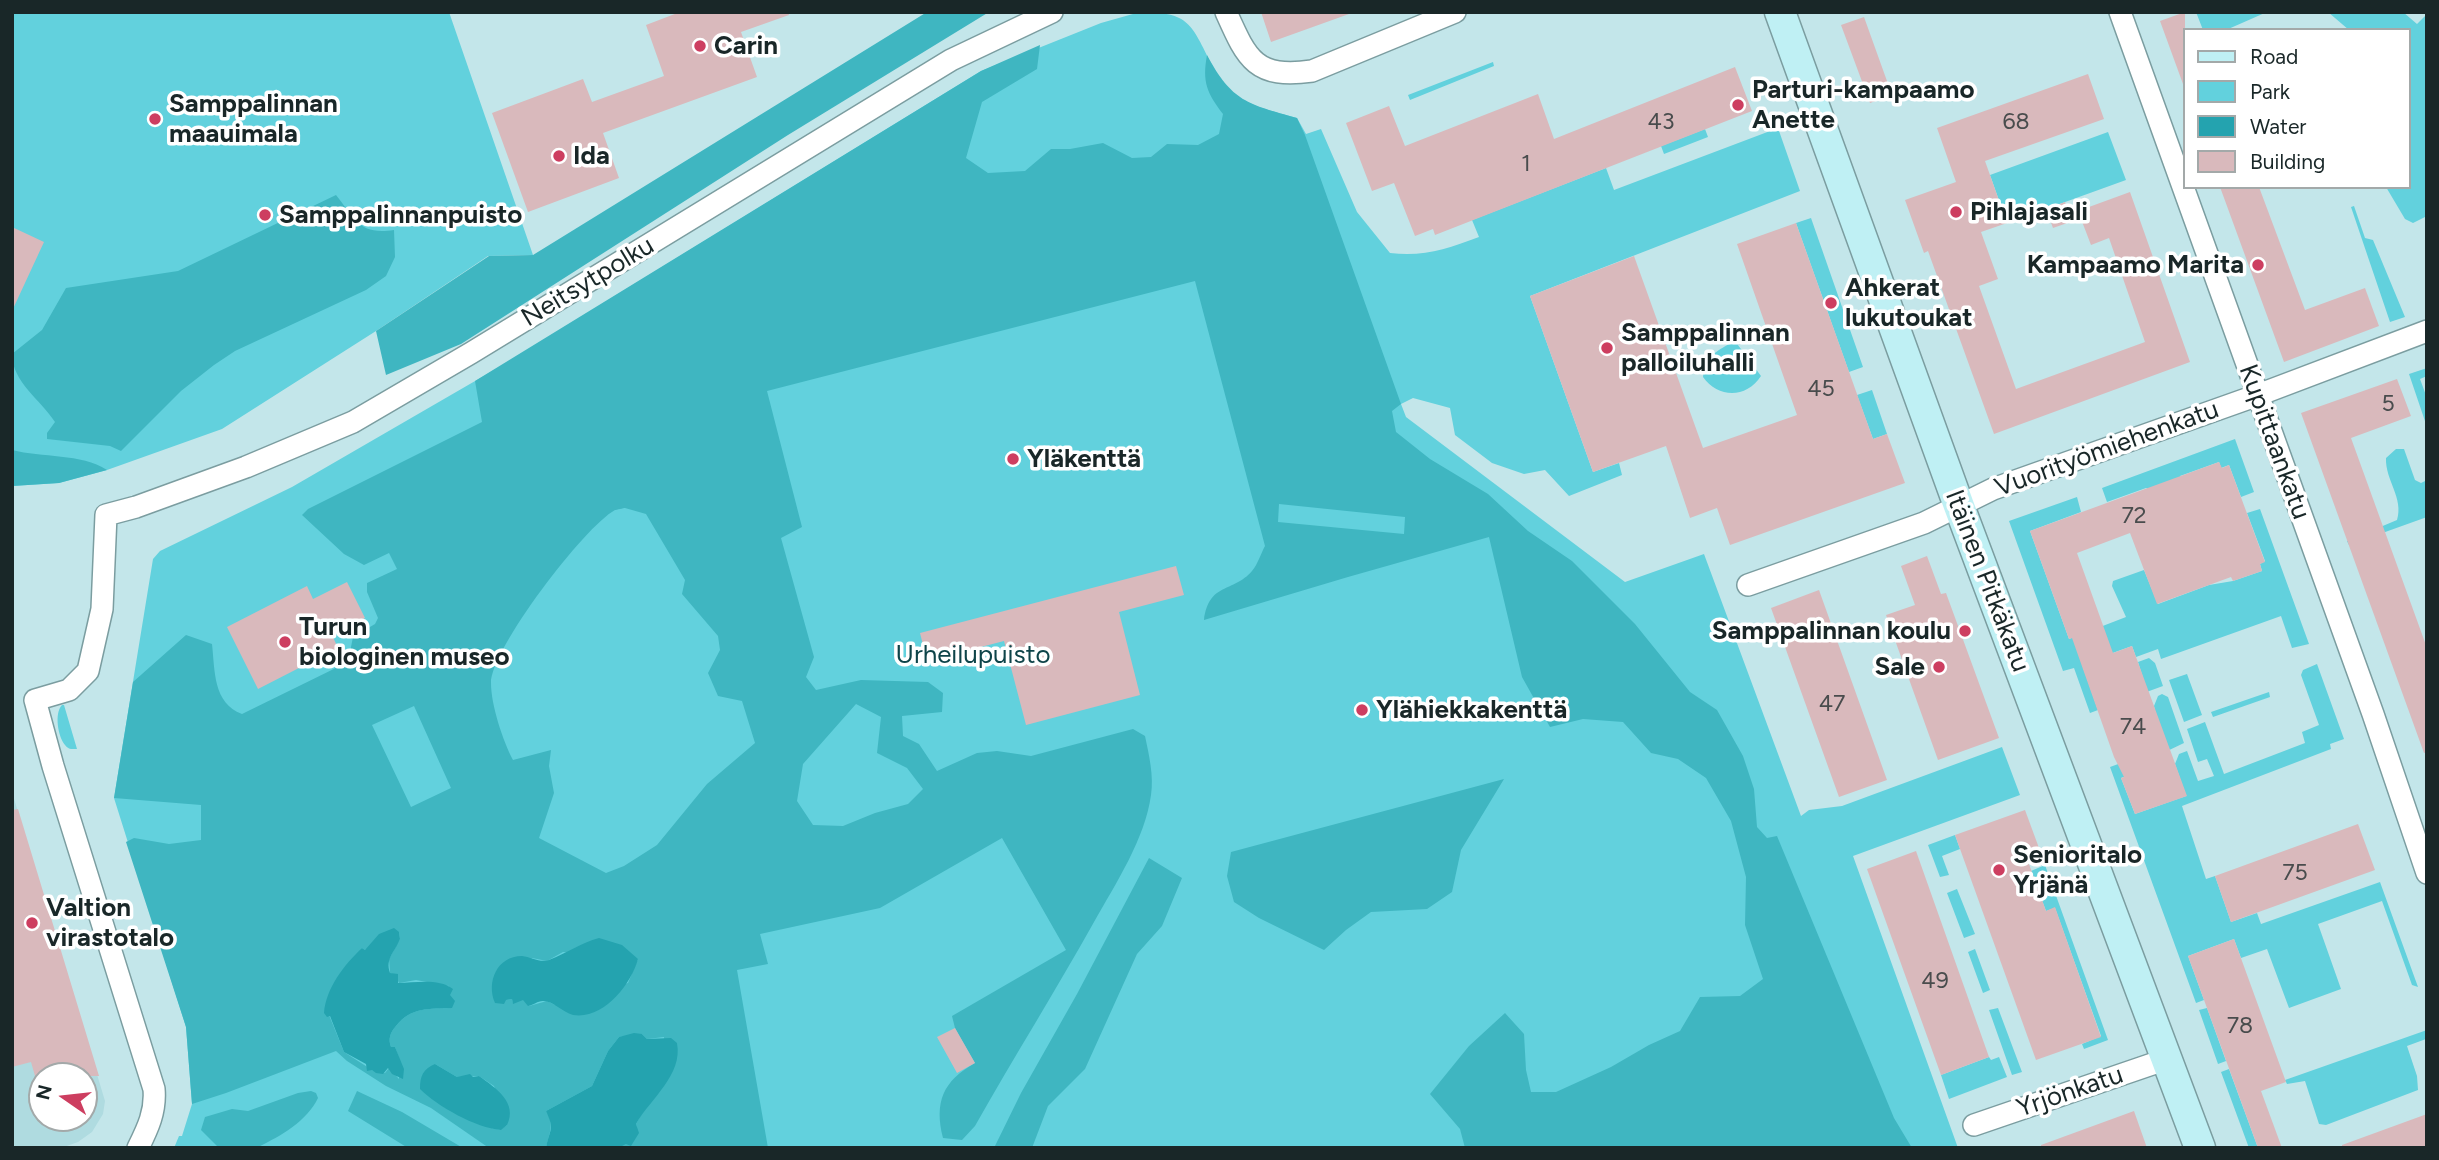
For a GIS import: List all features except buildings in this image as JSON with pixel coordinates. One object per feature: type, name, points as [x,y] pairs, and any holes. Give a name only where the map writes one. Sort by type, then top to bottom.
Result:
[{"type":"main road","name":"Itäinen Pitkäkatu","points":[[1780,12],[1959,506],[2200,1148]]},
{"type":"street","name":"Neitsytpolku","points":[[138,1148],[152,1117],[154,1089],[35,700],[69,690],[88,671],[102,609],[106,515],[136,507],[246,467],[354,422],[951,60],[1052,12]]},
{"type":"street","points":[[1226,12],[1246,55],[1257,64],[1283,73],[1312,71],[1455,12]]},
{"type":"street","name":"Kupittaankatu","points":[[2120,12],[2373,714],[2427,873]]},
{"type":"street","name":"Vuorityömiehenkatu","points":[[1748,585],[1924,523],[1993,489],[2258,395],[2427,331]]},
{"type":"street","name":"Yrjönkatu","points":[[1974,1125],[2167,1059]]},
{"type":"shaded area","points":[[927,12],[989,12],[788,135],[461,344],[386,375],[376,331],[489,256],[533,255]]},
{"type":"shaded area","points":[[1040,45],[1037,69],[982,102],[966,158],[988,173],[1025,171],[1051,149],[1070,149],[1103,143],[1132,158],[1151,157],[1167,144],[1198,145],[1219,134],[1223,114],[1207,87],[1207,55],[1225,83],[1243,99],[1297,118],[1401,404],[1392,411],[1396,432],[1430,459],[1488,494],[1528,531],[1572,561],[1635,624],[1690,692],[1717,710],[1743,756],[1754,789],[1757,827],[1767,838],[1777,836],[1894,1118],[1912,1148],[1465,1148],[1460,1129],[1430,1094],[1469,1046],[1505,1013],[1524,1034],[1526,1070],[1531,1092],[1556,1092],[1680,1031],[1700,997],[1740,996],[1763,979],[1745,925],[1746,877],[1731,821],[1706,778],[1678,759],[1651,753],[1623,722],[1583,719],[1550,727],[1522,677],[1489,537],[1204,620],[1211,599],[1245,578],[1256,565],[1265,546],[1195,281],[767,391],[802,527],[781,538],[814,657],[806,677],[816,690],[861,680],[928,682],[943,693],[942,712],[902,716],[903,736],[919,744],[937,771],[977,753],[997,751],[1031,756],[1133,729],[1145,736],[1152,788],[1148,811],[1136,844],[1080,947],[975,1126],[962,1140],[943,1138],[940,1125],[941,1103],[948,1085],[975,1063],[955,1028],[952,1016],[1066,950],[1002,838],[880,908],[760,934],[768,964],[737,970],[768,1148],[618,1148],[626,1144],[637,1129],[636,1124],[646,1106],[660,1089],[664,1037],[647,1039],[642,1034],[619,1037],[608,1051],[592,1086],[546,1111],[551,1125],[546,1148],[489,1148],[431,1108],[386,1086],[336,1051],[192,1104],[186,1027],[126,842],[134,838],[169,844],[201,840],[201,805],[114,798],[133,682],[186,635],[212,644],[217,685],[225,702],[242,714],[348,662],[353,637],[375,624],[378,618],[367,592],[367,583],[397,569],[389,553],[364,565],[344,554],[302,515],[308,509],[482,422],[475,381],[981,71]],"holes":[[[1279,504],[1405,517],[1404,534],[1278,522]],[[625,508],[646,514],[685,580],[682,594],[718,636],[720,650],[708,673],[718,696],[742,701],[755,743],[707,784],[657,845],[624,866],[606,873],[539,838],[554,793],[549,766],[551,750],[513,760],[498,723],[491,683],[506,644],[541,590],[583,539],[615,510]],[[856,704],[881,717],[877,753],[907,768],[923,789],[908,804],[843,826],[813,825],[797,801],[803,764]],[[414,706],[451,788],[411,807],[372,725]],[[399,932],[400,939],[389,959],[390,973],[395,975],[399,983],[416,980],[449,986],[451,1008],[414,1012],[392,1031],[390,1041],[399,1058],[399,1079],[389,1068],[385,1073],[372,1070],[344,1052],[329,1015],[362,948],[365,950]],[[563,952],[638,959],[628,983],[555,1005],[547,1001],[529,1006],[523,999],[513,1003],[512,999],[506,1000],[532,958],[547,961]],[[435,1064],[457,1077],[479,1076],[494,1086],[507,1125],[500,1130],[444,1107]]]},
{"type":"shaded area","points":[[336,195],[359,224],[373,230],[394,230],[395,257],[386,276],[366,290],[235,351],[181,391],[121,451],[110,446],[47,439],[47,433],[55,422],[22,382],[13,364],[12,354],[42,330],[66,288],[178,271]]},
{"type":"shaded area","points":[[12,450],[73,458],[107,470],[59,483],[12,486]]},
{"type":"shaded area","points":[[1504,779],[1461,850],[1452,892],[1427,909],[1371,912],[1324,950],[1259,918],[1234,902],[1227,876],[1231,852]]},
{"type":"shaded area","name":"Valtion virastotalo","points":[[12,792],[93,1062],[28,1062],[28,1132],[92,1132],[78,1142],[61,1148],[12,1148]]},
{"type":"shaded area","points":[[1149,858],[1182,878],[1162,926],[1137,954],[1085,1069],[1048,1106],[1032,1148],[994,1148],[1021,1093]]},
{"type":"shaded area","name":"Valtion virastotalo","points":[[98,1078],[105,1101],[103,1114],[98,1122]]},
{"type":"shaded area","points":[[311,1091],[316,1093],[318,1098],[307,1114],[284,1133],[258,1147],[219,1148],[201,1130],[205,1117],[232,1109],[248,1111]]},
{"type":"shaded area","points":[[357,1091],[402,1112],[463,1148],[408,1148],[348,1111]]},
{"type":"green space","name":"Samppalinnanpuisto","points":[[12,12],[449,12],[533,255],[488,256],[222,429],[107,470],[59,483],[12,486]]},
{"type":"green space","name":"Urheilupuisto","points":[[1140,12],[1169,15],[1187,23],[1199,39],[1221,80],[1234,94],[1260,107],[1297,118],[1306,134],[1321,129],[1357,212],[1390,253],[1435,251],[1479,237],[1472,220],[1606,168],[1614,190],[1778,128],[1800,191],[1530,296],[1593,472],[1619,463],[1622,475],[1569,496],[1545,470],[1524,474],[1492,463],[1455,435],[1450,408],[1413,398],[1401,404],[1406,417],[1625,582],[1704,554],[1801,816],[1809,810],[1842,806],[2002,747],[2020,795],[1853,856],[1958,1148],[174,1148],[179,1136],[182,1136],[192,1104],[186,1027],[114,798],[153,559],[160,551],[292,487],[501,366],[981,71],[1101,23]]},
{"type":"green space","points":[[2196,12],[2267,12],[2231,28],[2202,28]]},
{"type":"green space","points":[[2328,12],[2403,12],[2417,24],[2427,14],[2427,216],[2413,223],[2405,219],[2387,189],[2411,189],[2411,28],[2347,28]]},
{"type":"green space","points":[[1493,62],[1494,66],[1410,100],[1408,95]]},
{"type":"green space","points":[[1705,129],[1708,137],[1664,154],[1661,146]]},
{"type":"green space","points":[[2108,132],[2126,180],[2007,223],[1990,175]]},
{"type":"green space","points":[[2354,206],[2365,238],[2373,240],[2405,317],[2390,322],[2351,207]]},
{"type":"green space","points":[[1811,218],[1863,367],[1849,372],[1796,223]]},
{"type":"green space","points":[[1735,341],[1761,376],[1748,389],[1724,392],[1709,384],[1703,377],[1704,370],[1713,354]]},
{"type":"green space","points":[[2427,368],[2427,376],[2420,379],[2427,398],[2427,427],[2409,374]]},
{"type":"green space","points":[[1872,390],[1887,434],[1873,439],[1857,395]]},
{"type":"green space","points":[[2235,439],[2254,492],[2241,497],[2229,465],[2221,468],[2219,462],[2180,476],[2183,483],[2156,492],[2146,488],[2107,502],[2102,488]]},
{"type":"green space","points":[[2396,449],[2404,449],[2415,480],[2421,483],[2427,480],[2427,517],[2349,545],[2347,541],[2397,520],[2398,504],[2386,466],[2386,458]]},
{"type":"green space","points":[[2077,497],[2081,512],[2030,531],[2069,639],[2126,617],[2112,586],[2113,581],[2144,570],[2158,604],[2209,585],[2233,581],[2262,571],[2260,564],[2265,561],[2247,513],[2260,509],[2309,644],[2292,648],[2281,616],[2161,659],[2158,649],[2136,657],[2132,646],[2082,664],[2098,710],[2090,713],[2074,668],[2063,671],[2009,521]]},
{"type":"green space","points":[[2149,658],[2155,663],[2163,686],[2141,694],[2143,678],[2138,662]]},
{"type":"green space","points":[[2317,664],[2344,739],[2330,744],[2331,749],[2182,806],[2206,879],[2215,876],[2231,922],[2257,913],[2261,924],[2380,882],[2418,987],[2412,985],[2382,901],[2318,924],[2341,989],[2289,1008],[2267,949],[2241,958],[2234,939],[2188,956],[2204,1000],[2196,1003],[2110,767],[2121,763],[2126,776],[2121,778],[2135,814],[2186,796],[2175,764],[2179,754],[2187,751],[2198,781],[2214,776],[2207,759],[2198,762],[2187,729],[2205,722],[2224,774],[2305,743],[2302,732],[2319,725],[2301,675],[2303,670]]},
{"type":"green space","points":[[2187,674],[2202,715],[2184,722],[2169,680]]},
{"type":"green space","points":[[2269,692],[2270,697],[2213,717],[2211,712]]},
{"type":"green space","points":[[2162,694],[2168,697],[2184,743],[2163,753],[2154,706],[2158,696]]},
{"type":"green space","points":[[62,705],[77,749],[68,748],[60,736],[58,719]]},
{"type":"green space","points":[[1955,835],[1960,849],[1942,856],[1949,875],[1940,877],[1928,845]]},
{"type":"green space","points":[[2045,865],[2108,1040],[2084,1049],[2082,1044],[2101,1036],[2055,908],[2046,911],[2031,871]]},
{"type":"green space","points":[[1957,889],[1975,934],[1964,938],[1947,893]]},
{"type":"green space","points":[[1975,949],[1990,990],[1983,993],[1968,952]]},
{"type":"green space","points":[[1998,1008],[2022,1072],[2012,1075],[1989,1010]]},
{"type":"green space","points":[[2207,1008],[2226,1061],[2218,1064],[2199,1010]]},
{"type":"green space","points":[[2427,1030],[2427,1041],[2426,1039],[2407,1046],[2417,1076],[2418,1090],[2326,1125],[2319,1124],[2305,1081],[2287,1084],[2285,1080]]},
{"type":"green space","points":[[1989,1057],[1991,1060],[1999,1057],[2007,1077],[1949,1099],[1941,1075]]},
{"type":"green space","points":[[2229,1069],[2258,1148],[2249,1148],[2221,1072]]},
{"type":"water","points":[[394,928],[399,932],[400,939],[390,959],[389,968],[390,973],[398,974],[398,983],[441,983],[453,989],[450,995],[455,1001],[452,1008],[414,1012],[394,1029],[390,1044],[395,1047],[404,1069],[403,1079],[392,1074],[388,1068],[383,1074],[367,1071],[366,1064],[344,1052],[330,1016],[327,1017],[324,1013],[332,986],[349,962],[362,948],[365,950],[379,934]]},
{"type":"water","points":[[599,938],[622,945],[638,959],[622,989],[605,1006],[595,1012],[573,1015],[547,1001],[528,1006],[523,1000],[513,1004],[512,999],[506,1000],[504,1004],[495,1003],[493,979],[500,965],[506,960],[522,956],[546,961]]},
{"type":"water","points":[[642,1034],[647,1039],[671,1038],[677,1043],[678,1055],[671,1076],[636,1124],[639,1133],[631,1146],[626,1144],[618,1148],[546,1148],[551,1126],[546,1111],[592,1086],[608,1051],[619,1037]]},
{"type":"water","points":[[435,1064],[457,1077],[470,1074],[473,1077],[479,1076],[492,1086],[504,1097],[510,1110],[507,1125],[501,1130],[480,1125],[427,1096],[420,1089],[421,1080],[425,1071]]},
{"type":"place","name":"Carin","points":[[700,46]]},
{"type":"place","name":"Parturi-kampaamo Anette","points":[[1738,105]]},
{"type":"place","name":"Samppalinnan maauimala","points":[[155,119]]},
{"type":"place","name":"Ida","points":[[559,156]]},
{"type":"place","name":"Pihlajasali","points":[[1956,212]]},
{"type":"place","name":"Samppalinnanpuisto","points":[[265,215]]},
{"type":"place","name":"Kampaamo Marita","points":[[2258,265]]},
{"type":"place","name":"Ahkerat lukutoukat","points":[[1831,303]]},
{"type":"place","name":"Samppalinnan palloiluhalli","points":[[1607,348]]},
{"type":"place","name":"Yläkenttä","points":[[1013,459]]},
{"type":"place","name":"Samppalinnan koulu","points":[[1965,631]]},
{"type":"place","name":"Turun biologinen museo","points":[[285,642]]},
{"type":"place","name":"Sale","points":[[1939,667]]},
{"type":"place","name":"Ylähiekkakenttä","points":[[1362,710]]},
{"type":"place","name":"Senioritalo Yrjänä","points":[[1999,870]]},
{"type":"place","name":"Valtion virastotalo","points":[[32,923]]}]
